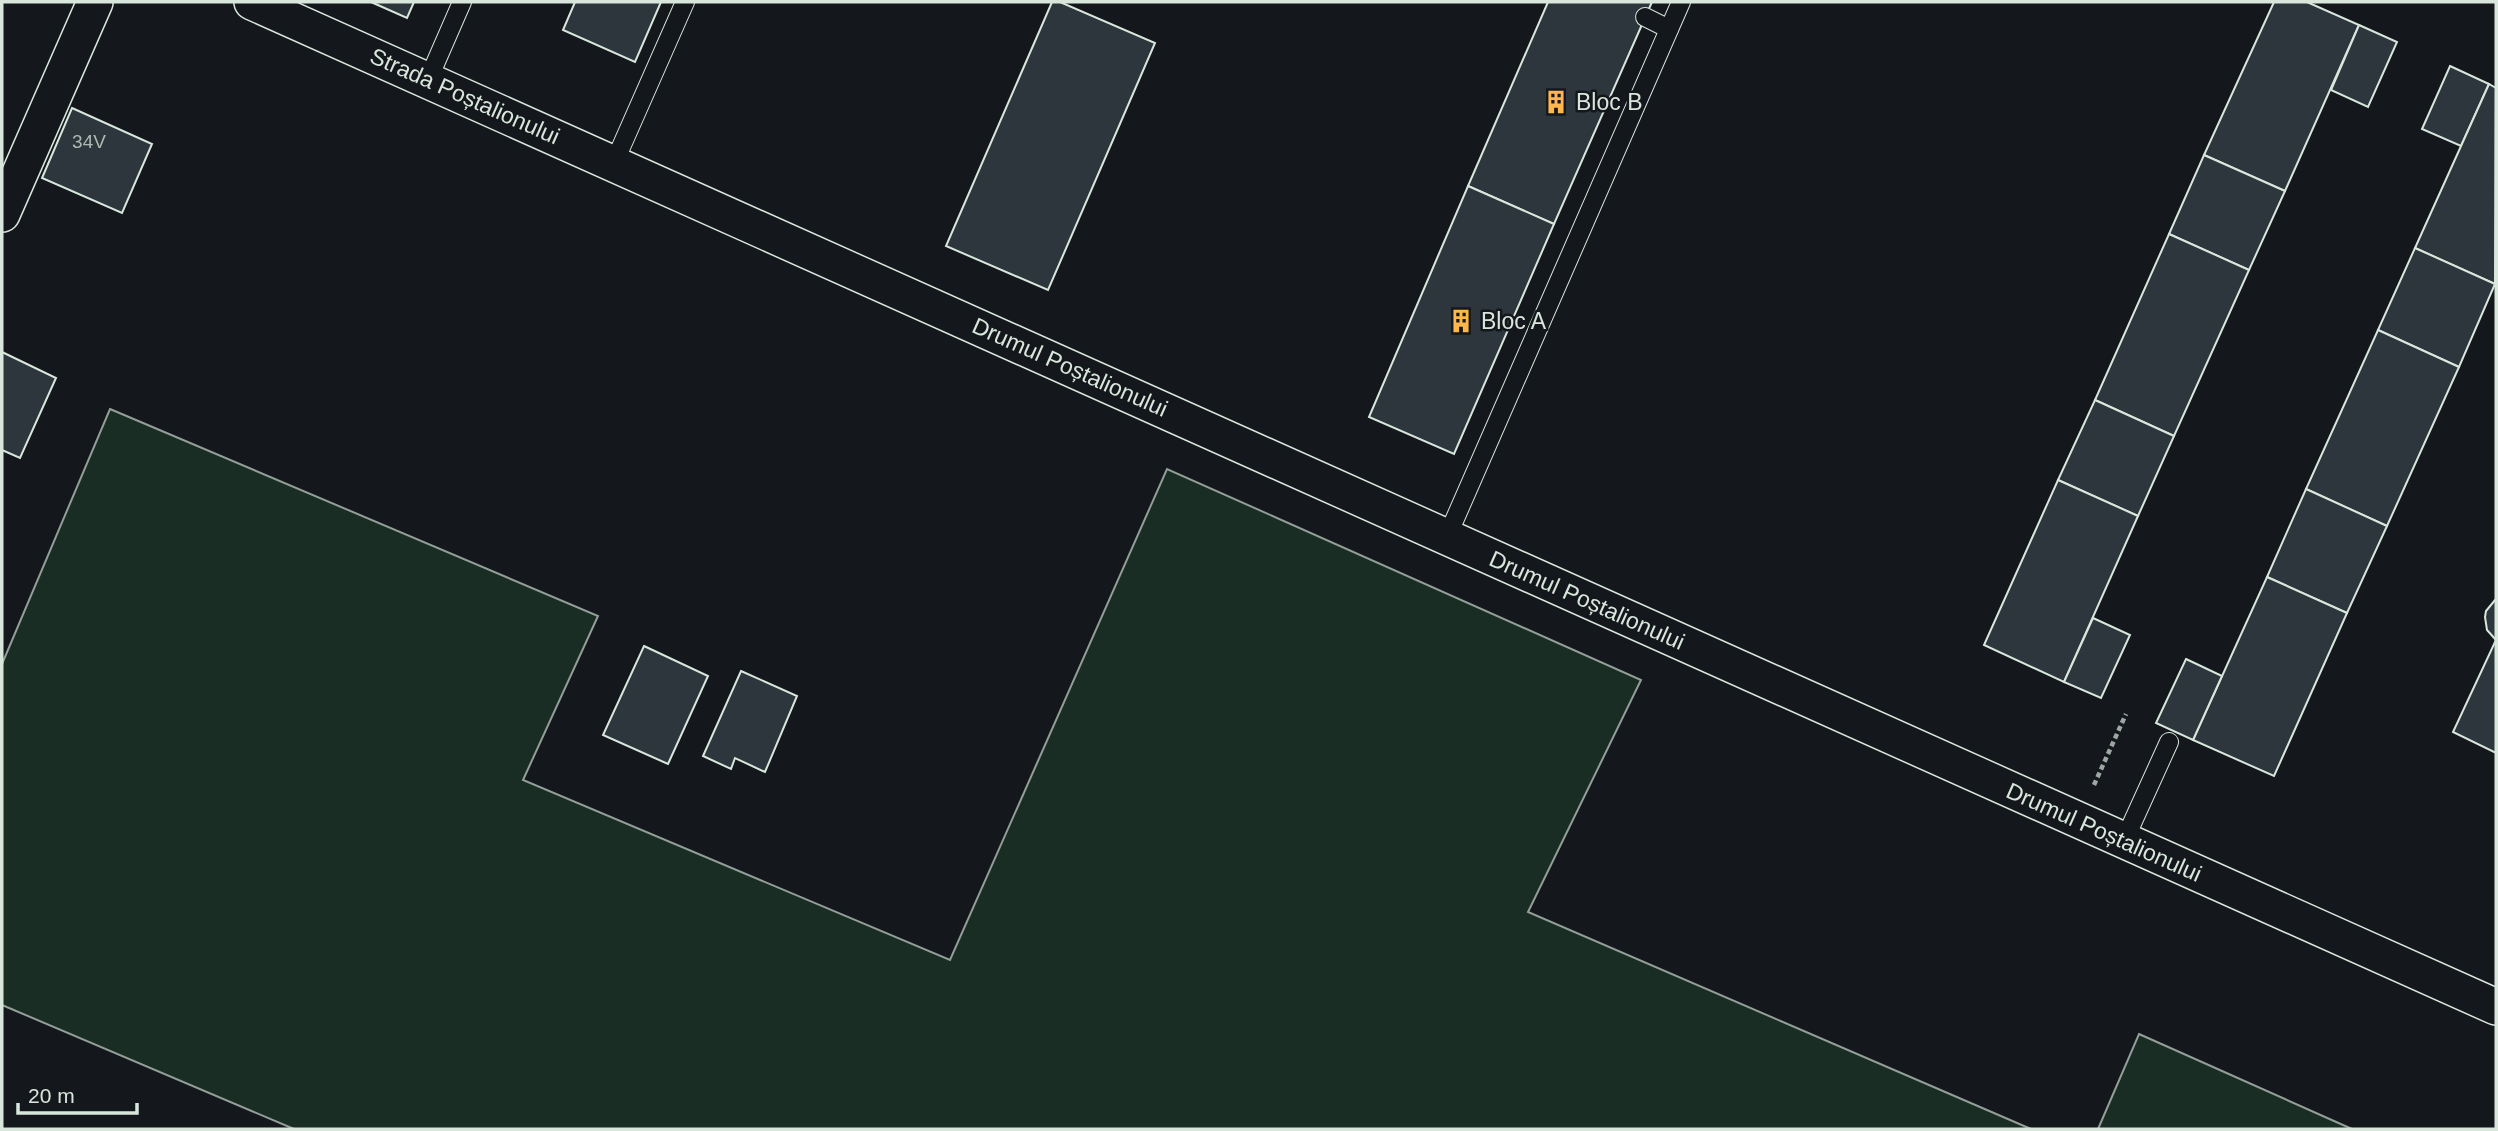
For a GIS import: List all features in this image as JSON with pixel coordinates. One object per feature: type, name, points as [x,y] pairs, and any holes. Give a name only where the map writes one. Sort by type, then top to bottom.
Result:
[{"type":"street","points":[[2,214],[95,2]]},
{"type":"street","name":"Strada Poștalionului","points":[[257,3],[678,191]]},
{"type":"street","name":"Drumul Poștalionului","points":[[678,191],[2496,1007]]},
{"type":"lane","points":[[428,80],[461,2]]},
{"type":"lane","points":[[614,163],[685,2]]},
{"type":"lane","points":[[1447,537],[1681,2]]},
{"type":"lane","points":[[1645,17],[1669,29]]},
{"type":"lane","points":[[2124,841],[2169,742]]},
{"type":"path","points":[[2078,820],[2126,713]]},
{"type":"green space","points":[[110,409],[598,616],[523,780],[950,960],[1167,469],[1641,680],[1528,912],[2031,1129],[294,1129],[2,1005],[2,664]]},
{"type":"green space","points":[[2139,1034],[2352,1129],[2098,1129]]},
{"type":"building","points":[[371,2],[414,2],[407,18]]},
{"type":"building","points":[[575,2],[661,2],[635,62],[563,30]]},
{"type":"building","points":[[1052,2],[1060,2],[1155,43],[1048,290],[946,246]]},
{"type":"building","name":"Bloc B","points":[[1548,2],[1652,2],[1554,224],[1468,186]]},
{"type":"building","points":[[2274,2],[2307,2],[2359,25],[2285,191],[2204,155]]},
{"type":"building","points":[[2359,25],[2397,42],[2368,107],[2331,90]]},
{"type":"building","points":[[2450,66],[2489,84],[2461,146],[2422,129]]},
{"type":"building","points":[[2489,84],[2496,88],[2495,284],[2415,248]]},
{"type":"building","points":[[72,108],[152,144],[122,213],[42,178]]},
{"type":"building","points":[[2204,155],[2285,191],[2249,270],[2169,234]]},
{"type":"building","name":"Bloc A","points":[[1468,186],[1554,224],[1454,454],[1369,417]]},
{"type":"building","points":[[2169,234],[2249,270],[2174,436],[2095,400]]},
{"type":"building","points":[[2415,248],[2495,284],[2459,367],[2378,330]]},
{"type":"building","points":[[2378,330],[2459,367],[2387,526],[2306,489]]},
{"type":"building","points":[[2,352],[56,378],[20,458],[2,450]]},
{"type":"building","points":[[2095,400],[2174,436],[2138,516],[2058,480]]},
{"type":"building","points":[[2058,480],[2138,516],[2064,682],[1984,645]]},
{"type":"building","points":[[2306,489],[2387,526],[2347,613],[2267,577]]},
{"type":"building","points":[[2267,577],[2347,613],[2274,776],[2193,740]]},
{"type":"building","points":[[2495,600],[2496,640],[2487,630],[2485,617],[2486,611]]},
{"type":"building","points":[[2093,618],[2130,635],[2101,698],[2064,682]]},
{"type":"building","points":[[2496,640],[2496,753],[2453,732]]},
{"type":"building","points":[[644,646],[708,676],[668,764],[603,735]]},
{"type":"building","points":[[2186,659],[2222,676],[2193,740],[2156,723]]},
{"type":"building","points":[[741,671],[797,696],[765,772],[735,758],[731,769],[703,756]]},
{"type":"place","name":"Bloc B","points":[[1556,102]]},
{"type":"place","name":"Bloc A","points":[[1461,321]]}]
